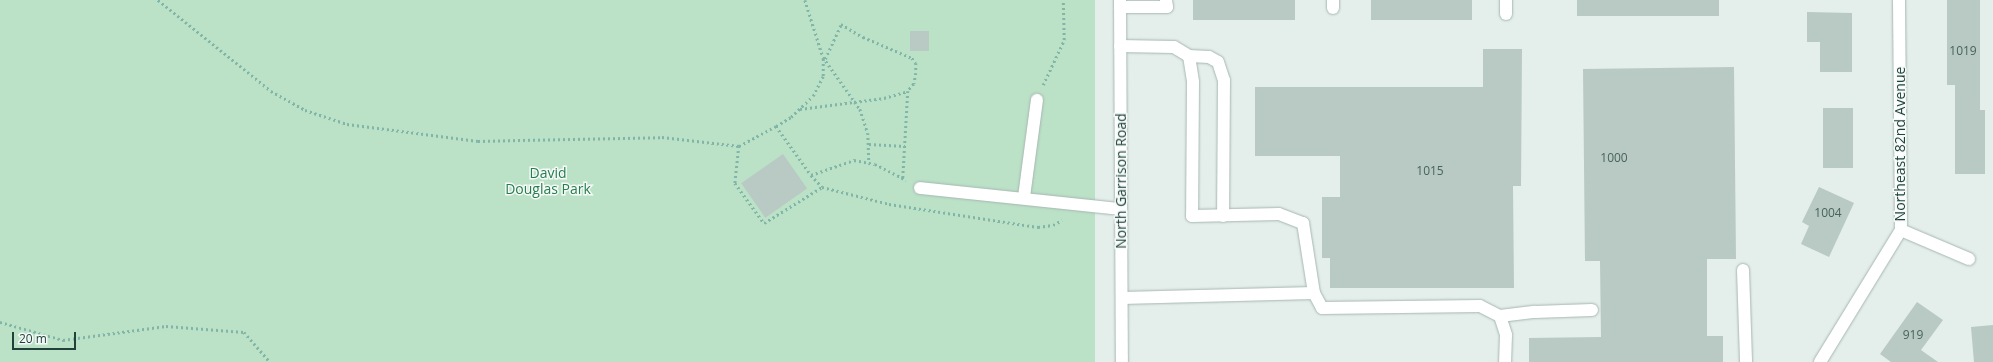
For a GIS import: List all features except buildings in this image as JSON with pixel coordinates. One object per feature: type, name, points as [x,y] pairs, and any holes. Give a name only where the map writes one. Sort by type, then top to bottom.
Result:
[{"type":"street","points":[[1120,4],[1166,7],[1166,0]]},
{"type":"street","points":[[1506,0],[1506,14]]},
{"type":"street","name":"Northeast 82nd Avenue","points":[[1820,362],[1901,230],[1899,0]]},
{"type":"street","name":"North Garrison Road","points":[[1120,4],[1122,362]]},
{"type":"street","points":[[1120,46],[1174,47],[1189,56],[1209,57],[1218,62],[1222,74],[1223,216]]},
{"type":"street","points":[[1189,56],[1193,82],[1192,216],[1279,214],[1303,223],[1314,293],[1322,308],[1480,306],[1500,316],[1535,312],[1592,310]]},
{"type":"street","points":[[1024,197],[1037,100]]},
{"type":"street","points":[[920,188],[1024,197],[1120,209]]},
{"type":"street","points":[[1901,230],[1970,259]]},
{"type":"street","points":[[1742,270],[1746,362]]},
{"type":"street","points":[[1122,298],[1314,293]]},
{"type":"street","points":[[1500,316],[1506,335],[1505,362]]},
{"type":"path","points":[[158,0],[271,91],[305,110],[347,124],[478,141],[662,137],[739,146],[776,126],[800,109],[813,96],[823,76],[823,56]]},
{"type":"path","points":[[805,0],[825,60],[860,109],[868,133],[869,163]]},
{"type":"path","points":[[1037,100],[1064,40],[1063,0]]},
{"type":"path","points":[[800,109],[884,98],[908,91],[914,84],[916,63],[912,58],[863,37],[841,24],[825,60]]},
{"type":"path","points":[[904,179],[908,91]]},
{"type":"path","points":[[776,126],[811,175],[822,187],[889,204],[1038,227],[1053,225],[1068,216],[1074,204]]},
{"type":"path","points":[[869,144],[906,146]]},
{"type":"path","points":[[739,146],[735,183],[764,223],[822,187]]},
{"type":"path","points":[[811,175],[854,160],[869,163],[920,188]]},
{"type":"path","points":[[0,322],[63,340],[166,326],[244,332],[270,362]]},
{"type":"green space","name":"David Douglas Park","points":[[0,0],[1095,0],[1095,362],[0,362]]}]
